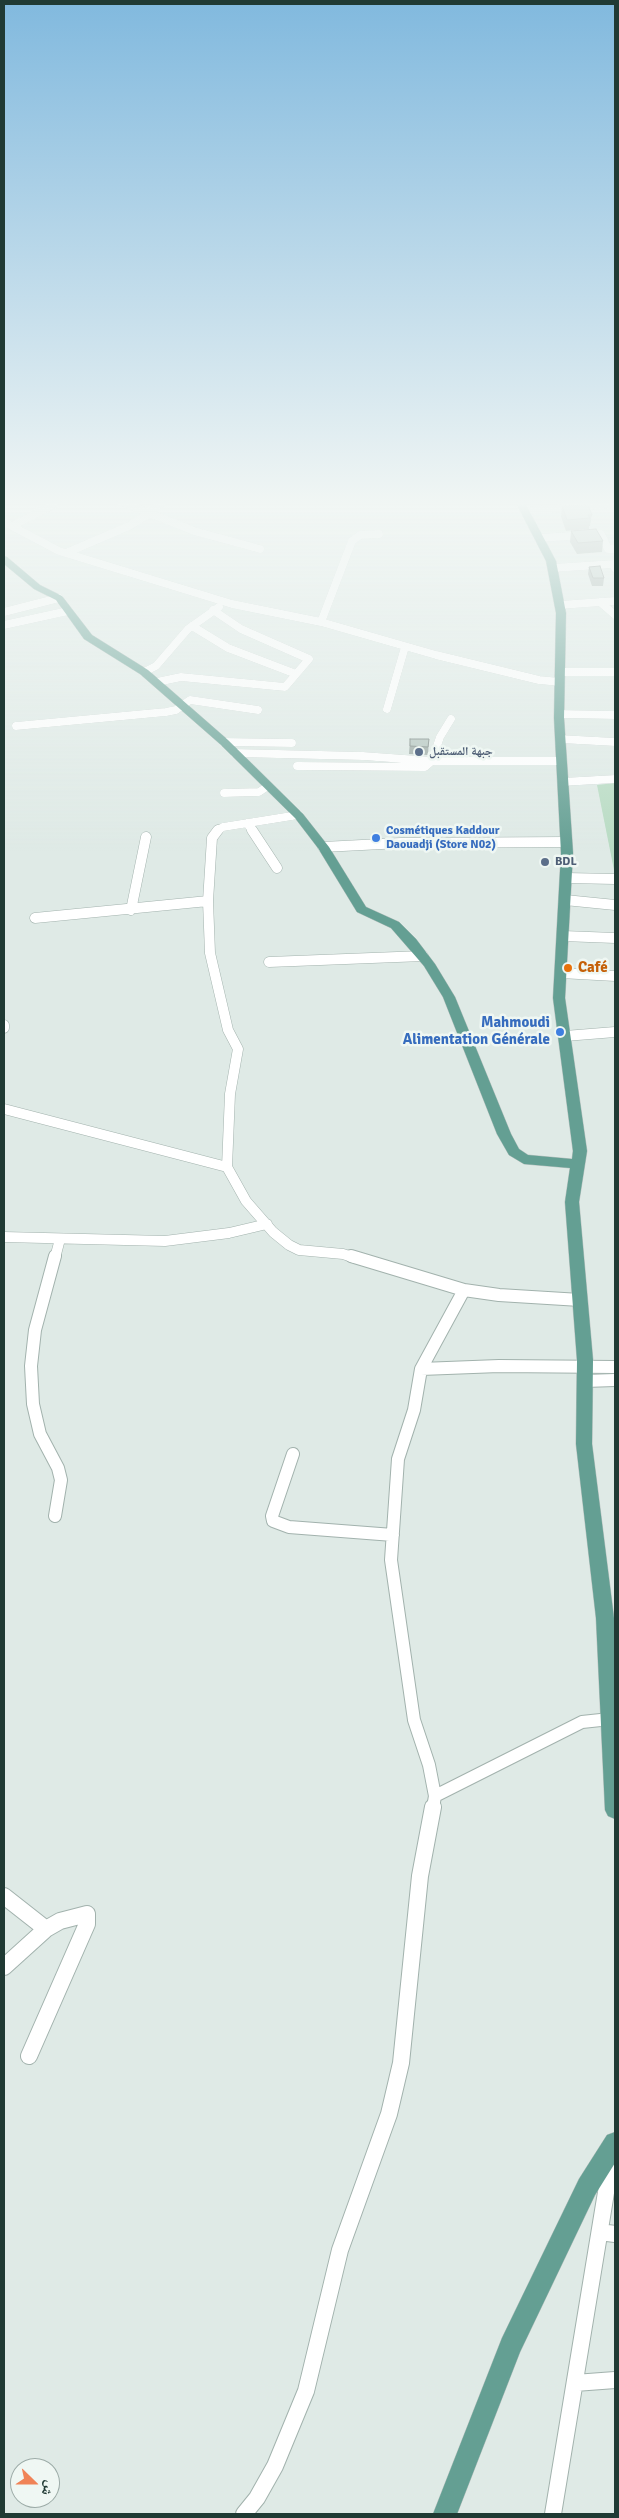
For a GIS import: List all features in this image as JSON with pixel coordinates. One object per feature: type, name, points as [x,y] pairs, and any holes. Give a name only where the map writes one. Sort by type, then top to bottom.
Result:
[{"type":"main road","points":[[74,619],[88,637],[144,672],[183,704],[224,742],[298,815],[323,847],[360,909],[394,925],[423,956],[449,997],[504,1134],[514,1152],[524,1159],[578,1164]]},
{"type":"main road","points":[[560,619],[559,714],[566,842],[566,878],[559,998],[578,1125],[580,1151],[572,1202],[585,1375],[584,1444],[610,1625],[610,1719],[615,1810]]},
{"type":"main road","points":[[445,2514],[510,2346],[587,2187],[614,2145]]},
{"type":"street","points":[[4,626],[36,619]]},
{"type":"street","points":[[144,672],[156,666],[192,626],[202,619]]},
{"type":"street","points":[[156,682],[181,676],[284,687],[309,659],[241,629],[226,619]]},
{"type":"street","points":[[305,619],[405,647],[539,680],[615,672]]},
{"type":"street","points":[[192,626],[228,648],[296,674]]},
{"type":"street","points":[[387,709],[405,647]]},
{"type":"street","points":[[16,726],[166,712],[176,710],[183,704],[195,700],[258,710]]},
{"type":"street","points":[[559,714],[615,715]]},
{"type":"street","points":[[297,766],[420,768],[432,761],[440,737],[451,719]]},
{"type":"street","points":[[560,739],[615,742]]},
{"type":"street","points":[[224,742],[292,743]]},
{"type":"street","points":[[235,753],[362,756],[432,761],[561,761]]},
{"type":"street","points":[[562,782],[615,778]]},
{"type":"street","points":[[224,793],[259,792],[268,786]]},
{"type":"street","points":[[298,815],[223,828],[214,833],[208,901],[213,974],[228,1030],[238,1049],[230,1094],[227,1167],[232,1181],[246,1201],[273,1232],[299,1250],[343,1254],[464,1290],[499,1295],[580,1300]]},
{"type":"street","points":[[248,823],[277,868]]},
{"type":"street","points":[[131,910],[146,837]]},
{"type":"street","points":[[323,847],[401,843],[566,842]]},
{"type":"street","points":[[566,878],[615,879]]},
{"type":"street","points":[[565,900],[615,904]]},
{"type":"street","points":[[36,918],[208,901]]},
{"type":"street","points":[[563,936],[615,938]]},
{"type":"street","points":[[269,962],[423,956]]},
{"type":"street","points":[[561,972],[615,976]]},
{"type":"street","points":[[565,1036],[615,1032]]},
{"type":"street","points":[[4,1109],[227,1167]]},
{"type":"street","points":[[4,1237],[165,1241],[229,1233],[267,1224]]},
{"type":"street","points":[[56,1516],[61,1480],[58,1468],[40,1434],[33,1404],[31,1366],[35,1330],[60,1239]]},
{"type":"street","points":[[244,2514],[257,2498],[275,2466],[306,2391],[340,2250],[394,2095],[401,2063],[420,1876],[435,1796],[429,1765],[414,1720],[391,1560],[398,1459],[408,1436],[421,1369],[464,1290]]},
{"type":"street","points":[[421,1369],[499,1366],[615,1380]]},
{"type":"street","points":[[585,1375],[615,1367]]},
{"type":"street","points":[[293,1454],[272,1521],[289,1527],[392,1535]]},
{"type":"street","points":[[435,1796],[582,1722],[610,1719]]},
{"type":"street","points":[[4,1896],[46,1929]]},
{"type":"street","points":[[4,1966],[46,1929],[60,1921],[85,1913],[89,1918],[29,2056]]},
{"type":"street","points":[[553,2514],[575,2383],[607,2233],[614,2145]]},
{"type":"street","points":[[575,2383],[615,2380]]},
{"type":"green space","points":[[615,783],[615,875],[597,785]]},
{"type":"building","points":[[410,739],[429,739],[428,747],[410,746]]},
{"type":"place","name":"جبهة المستقبل","points":[[419,752]]},
{"type":"place","name":"Cosmétiques Kaddour Daouadji (Store N02)","points":[[376,838]]},
{"type":"place","name":"BDL","points":[[545,862]]},
{"type":"place","name":"Café","points":[[568,968]]},
{"type":"place","name":"Mahmoudi Alimentation Générale","points":[[560,1032]]}]
